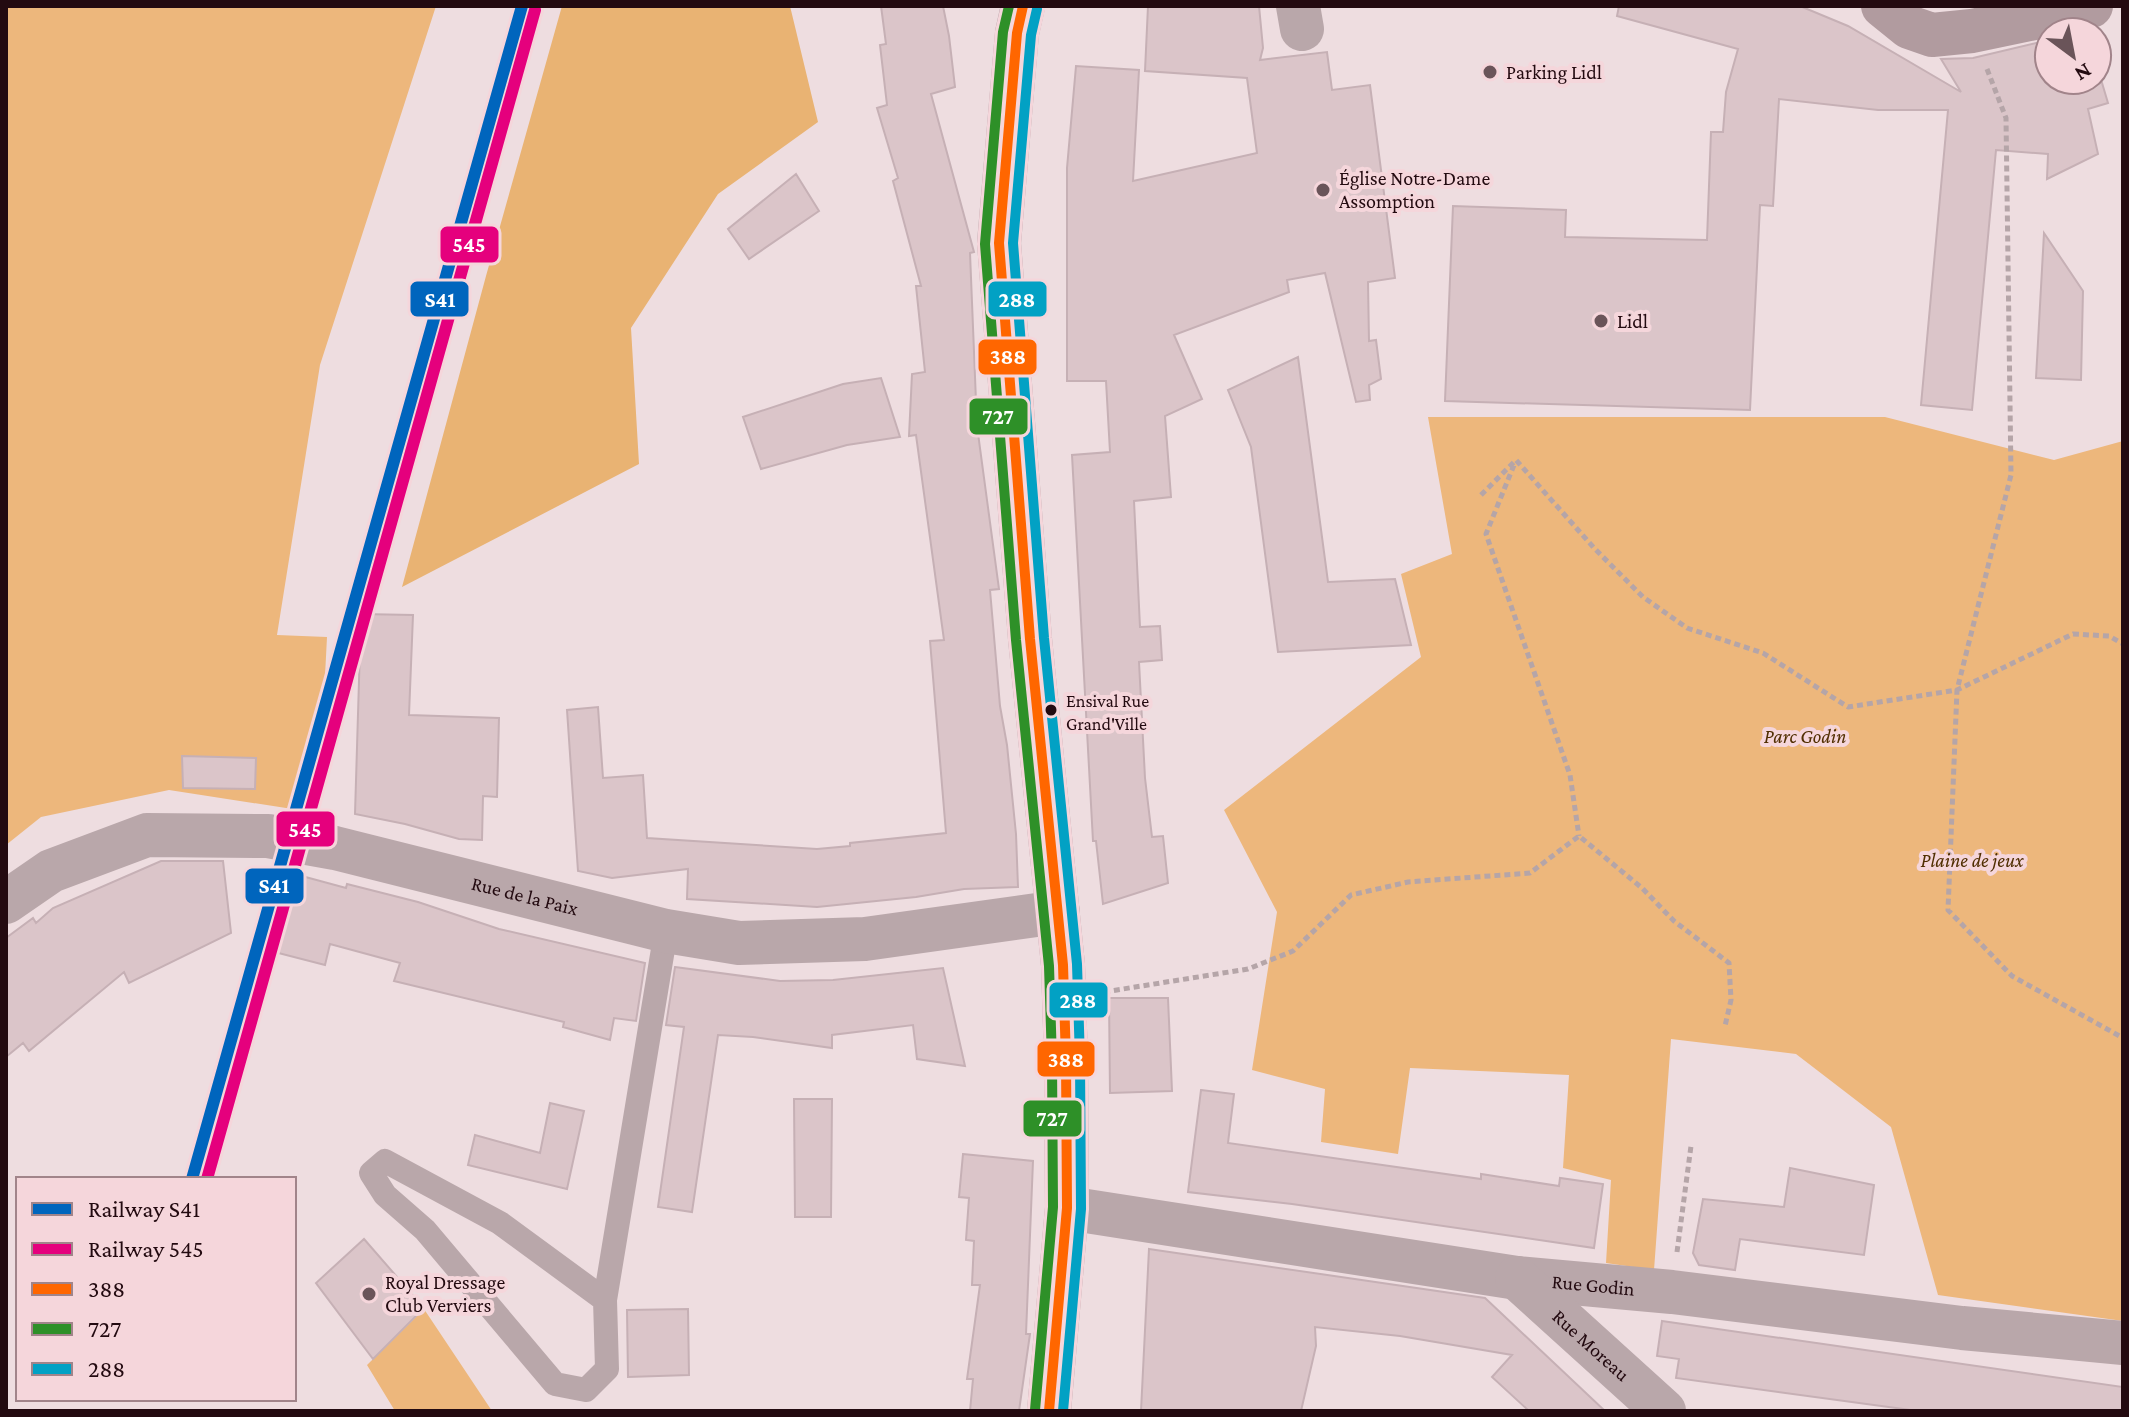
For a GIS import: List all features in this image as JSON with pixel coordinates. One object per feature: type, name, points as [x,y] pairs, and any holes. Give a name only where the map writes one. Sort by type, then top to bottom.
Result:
[{"type":"main road","points":[[1023,6],[1017,33],[999,243],[1030,639],[1063,965],[1067,1208],[1049,1411]]},
{"type":"street","points":[[1883,6],[1909,27],[1932,35],[1972,31],[2091,6]]},
{"type":"street","name":"Rue de la Paix","points":[[6,902],[51,871],[147,835],[268,836],[335,848],[666,931],[739,943],[865,939],[1058,912]]},
{"type":"street","name":"Rue Godin","points":[[1067,1208],[1517,1278],[1672,1292],[1962,1328],[2123,1343]]},
{"type":"street","name":"Rue Moreau","points":[[1517,1278],[1664,1411]]},
{"type":"lane","points":[[605,1300],[500,1223],[385,1161],[371,1173],[385,1195],[425,1230],[555,1384],[586,1390],[607,1369],[605,1300],[666,931]]},
{"type":"path","points":[[1972,31],[2006,118],[2011,475],[1957,690],[1948,910],[2012,976],[2123,1038]]},
{"type":"path","points":[[1516,460],[1594,548],[1643,597],[1687,628],[1763,653],[1848,707],[1957,690],[2073,634],[2109,636],[2123,644]]},
{"type":"path","points":[[1481,495],[1516,460]]},
{"type":"path","points":[[1516,460],[1486,534],[1570,775],[1579,836],[1642,888],[1674,921],[1729,963],[1731,1000],[1725,1026]]},
{"type":"path","points":[[1099,992],[1248,969],[1293,951],[1351,895],[1408,882],[1530,873],[1579,836]]},
{"type":"path","points":[[1672,1292],[1691,1146]]},
{"type":"green space","points":[[6,6],[436,6],[320,365],[277,635],[327,637],[318,813],[169,790],[41,817],[6,845]]},
{"type":"green space","name":"Parc Godin","points":[[1428,417],[1885,417],[2054,460],[2123,441],[2123,1321],[1938,1295],[1891,1127],[1796,1054],[1671,1039],[1654,1270],[1606,1263],[1611,1180],[1563,1168],[1569,1075],[1410,1068],[1398,1154],[1321,1142],[1325,1089],[1252,1070],[1277,912],[1224,810],[1421,657],[1401,574],[1452,554]]},
{"type":"green space","points":[[424,1309],[492,1411],[395,1411],[367,1365]]},
{"type":"shaded area","points":[[562,6],[790,6],[818,122],[718,194],[631,328],[639,464],[402,587],[486,276]]},
{"type":"building","points":[[881,6],[943,6],[949,36],[955,87],[931,94],[974,252],[970,253],[977,426],[999,589],[990,590],[1016,834],[1018,887],[964,889],[817,907],[687,899],[688,869],[612,878],[578,871],[567,710],[598,707],[603,778],[643,775],[647,838],[817,849],[946,833],[930,641],[944,640],[916,435],[909,436],[912,374],[925,372],[916,286],[921,286],[893,181],[898,178],[877,108],[887,105],[880,45],[886,44]]},
{"type":"building","points":[[1148,6],[1259,6],[1263,48],[1260,60],[1327,52],[1332,90],[1370,85],[1395,278],[1368,282],[1369,341],[1376,340],[1381,379],[1369,385],[1370,400],[1356,402],[1325,273],[1287,280],[1289,292],[1174,335],[1202,399],[1165,416],[1171,497],[1134,501],[1140,627],[1160,626],[1162,660],[1139,662],[1145,778],[1152,837],[1163,836],[1168,883],[1103,904],[1096,841],[1093,841],[1072,455],[1110,452],[1106,381],[1067,381],[1067,168],[1076,66],[1139,70],[1133,181],[1257,153],[1247,78],[1145,71]]},
{"type":"building","points":[[1619,6],[1800,6],[1848,26],[1961,92],[1941,59],[1973,58],[2033,44],[2033,96],[2106,96],[2108,103],[2088,109],[2098,154],[2047,179],[2048,154],[1996,150],[1972,410],[1921,405],[1948,110],[1878,110],[1779,99],[1773,206],[1760,205],[1750,410],[1445,401],[1453,206],[1566,210],[1565,237],[1707,240],[1711,132],[1723,132],[1726,92],[1738,49],[1617,16]]},
{"type":"building","points":[[796,174],[819,211],[749,259],[728,229]]},
{"type":"building","points":[[2044,233],[2083,291],[2081,380],[2036,378]]},
{"type":"building","points":[[1298,357],[1328,582],[1395,579],[1411,645],[1278,652],[1251,447],[1228,390]]},
{"type":"building","points":[[881,378],[900,437],[847,445],[761,469],[743,417],[843,384]]},
{"type":"building","points":[[361,614],[413,615],[409,715],[499,718],[497,797],[483,796],[482,840],[459,839],[355,814]]},
{"type":"building","points":[[182,756],[256,758],[255,789],[183,788]]},
{"type":"building","points":[[161,861],[223,861],[231,933],[129,983],[124,972],[29,1051],[23,1043],[6,1057],[6,938],[33,918],[36,923],[53,908]]},
{"type":"building","points":[[276,869],[346,888],[347,884],[418,902],[499,929],[645,963],[636,1021],[614,1018],[610,1040],[563,1027],[564,1022],[394,981],[400,963],[330,944],[325,965],[255,947]]},
{"type":"building","points":[[675,967],[780,981],[833,980],[943,968],[965,1066],[917,1059],[913,1025],[832,1035],[832,1048],[718,1035],[692,1212],[658,1207],[684,1027],[666,1025]]},
{"type":"building","points":[[1109,998],[1168,998],[1172,1091],[1110,1093]]},
{"type":"building","points":[[1201,1090],[1234,1094],[1228,1143],[1481,1179],[1481,1174],[1559,1186],[1560,1178],[1603,1184],[1594,1248],[1188,1192]]},
{"type":"building","points":[[794,1099],[832,1099],[831,1217],[795,1217]]},
{"type":"building","points":[[550,1103],[584,1111],[567,1189],[468,1165],[475,1135],[540,1153]]},
{"type":"building","points":[[963,1154],[1033,1161],[1026,1334],[1030,1334],[1019,1411],[970,1411],[973,1379],[967,1379],[980,1285],[972,1285],[974,1241],[966,1240],[969,1198],[959,1197]]},
{"type":"building","points":[[1790,1168],[1874,1185],[1864,1255],[1740,1239],[1735,1270],[1699,1265],[1693,1253],[1703,1199],[1784,1207]]},
{"type":"building","name":"Royal Dressage Club Verviers","points":[[364,1239],[424,1308],[373,1359],[316,1283]]},
{"type":"building","points":[[1149,1249],[1485,1298],[1605,1411],[1529,1411],[1492,1377],[1512,1355],[1400,1336],[1315,1327],[1316,1346],[1301,1411],[1141,1411]]},
{"type":"building","points":[[688,1309],[689,1375],[628,1377],[627,1310]]},
{"type":"building","points":[[1662,1321],[2123,1387],[2123,1411],[1918,1411],[1676,1378],[1679,1359],[1657,1356]]},
{"type":"rail line","name":"S41","points":[[193,1177],[522,6]]},
{"type":"rail line","name":"545","points":[[208,1177],[535,10]]},
{"type":"transit line","name":"727","points":[[1009,6],[1003,32],[985,244],[1016,640],[1049,966],[1053,1207],[1035,1410]]},
{"type":"transit line","name":"388","points":[[1023,6],[1017,33],[999,243],[1030,639],[1063,965],[1067,1208],[1049,1411]]},
{"type":"transit line","name":"288","points":[[1037,9],[1031,35],[1013,243],[1044,638],[1077,964],[1081,1209],[1063,1411]]},
{"type":"place","name":"Parking Lidl","points":[[1490,72]]},
{"type":"place","name":"Église Notre-Dame Assomption","points":[[1323,190]]},
{"type":"place","name":"Lidl","points":[[1601,321]]},
{"type":"place","name":"Ensival Rue Grand'Ville","points":[[1051,710]]},
{"type":"place","name":"Royal Dressage Club Verviers","points":[[369,1294]]},
{"type":"park label","name":"Plaine de jeux","points":[[1972,860]]}]
